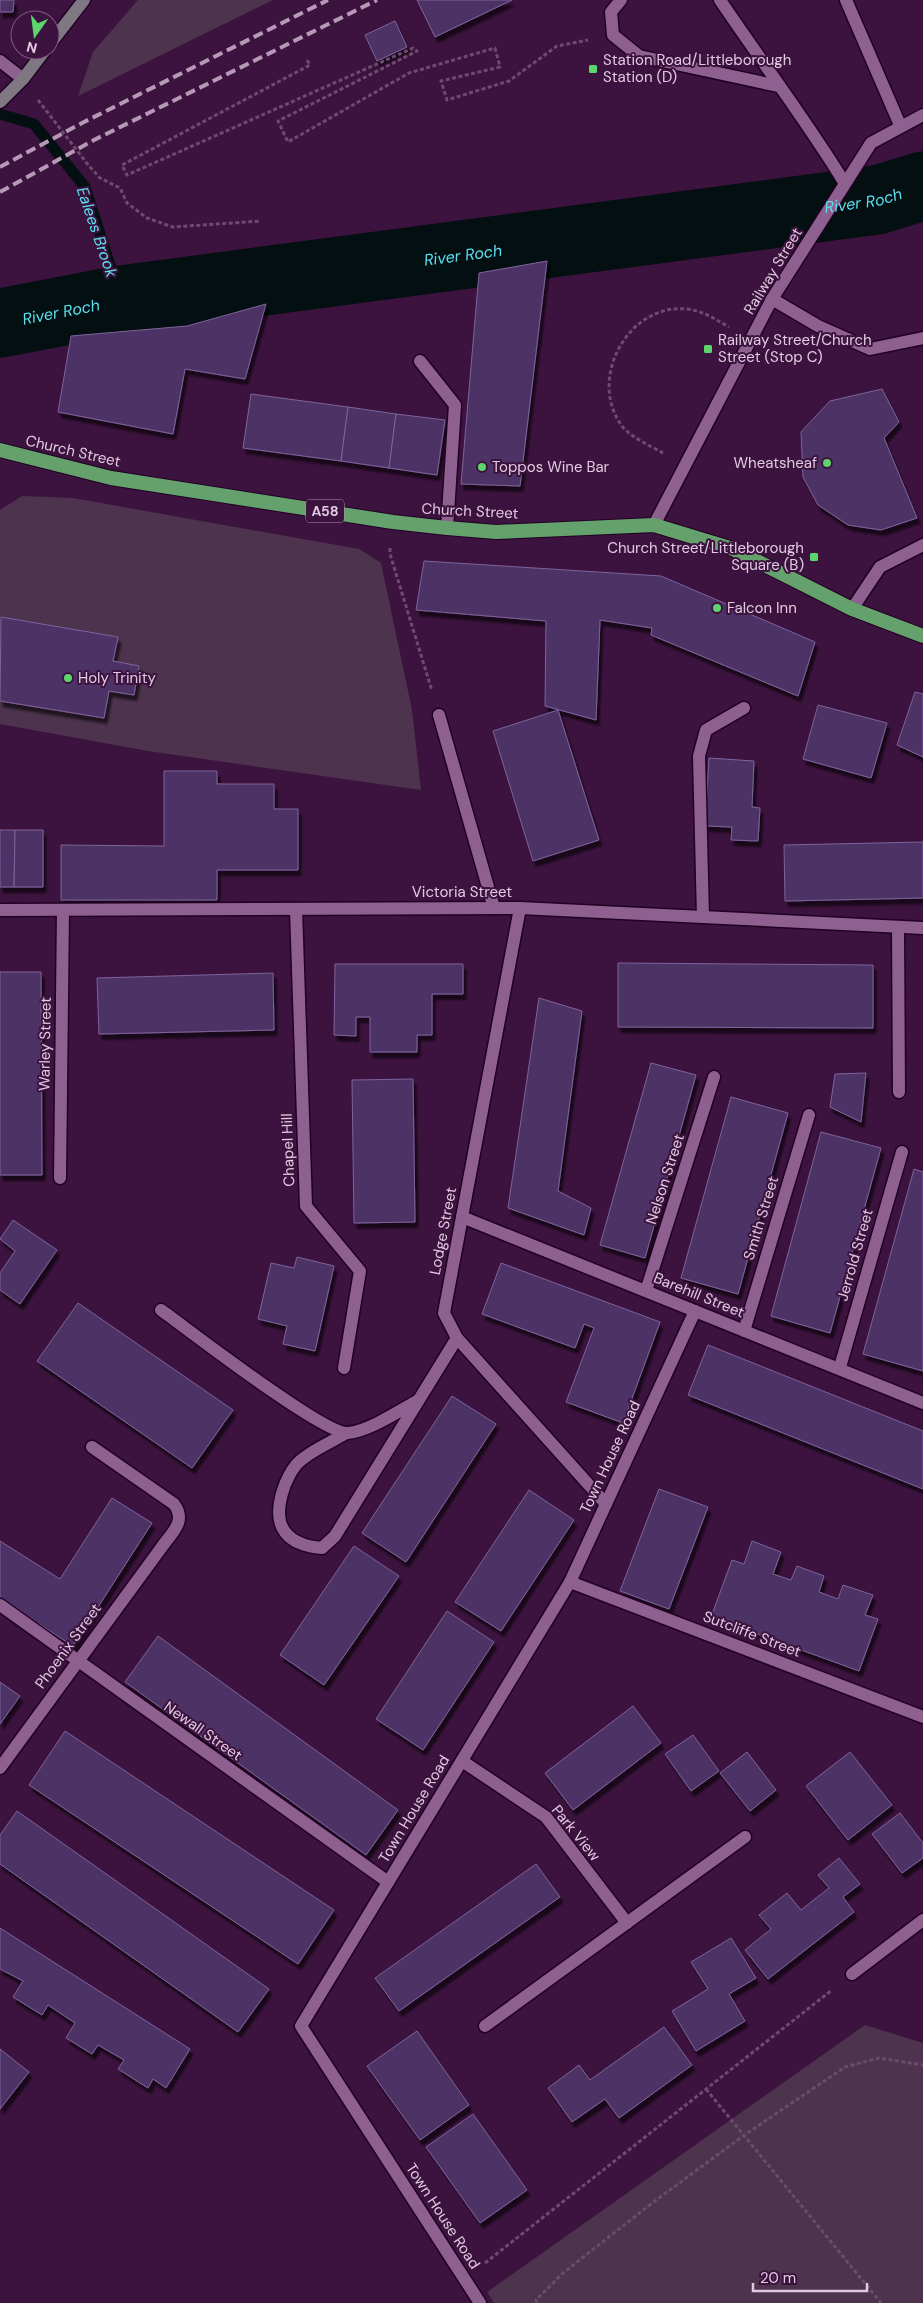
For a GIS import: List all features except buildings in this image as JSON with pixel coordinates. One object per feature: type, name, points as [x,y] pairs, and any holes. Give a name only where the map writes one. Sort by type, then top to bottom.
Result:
[{"type":"highway","name":"Church Street","points":[[0,450],[111,478],[393,522],[496,532],[654,525],[733,549],[852,609],[923,636]]},
{"type":"main road","points":[[60,31],[84,0]]},
{"type":"main road","points":[[2,101],[38,60]]},
{"type":"street","points":[[622,0],[611,12],[613,36],[639,56],[778,86]]},
{"type":"street","points":[[720,0],[778,86],[810,127],[844,182]]},
{"type":"street","points":[[846,0],[900,125]]},
{"type":"street","points":[[0,61],[23,79]]},
{"type":"street","name":"Railway Street","points":[[654,525],[772,299],[792,272],[844,182],[871,143],[900,125],[923,114]]},
{"type":"street","points":[[772,299],[818,326],[870,349],[923,338]]},
{"type":"street","points":[[420,361],[454,405],[447,528]]},
{"type":"street","points":[[852,609],[880,567],[923,545]]},
{"type":"street","points":[[703,917],[699,756],[706,730],[744,708]]},
{"type":"street","points":[[440,715],[494,908]]},
{"type":"street","name":"Victoria Street","points":[[0,910],[520,908],[923,928]]},
{"type":"street","name":"Lodge Street","points":[[520,908],[444,1313],[457,1338],[606,1504]]},
{"type":"street","name":"Chapel Hill","points":[[296,909],[306,1206],[360,1271],[344,1368]]},
{"type":"street","name":"Warley Street","points":[[60,1178],[63,910]]},
{"type":"street","points":[[898,927],[898,1092]]},
{"type":"street","name":"Nelson Street","points":[[646,1291],[714,1077]]},
{"type":"street","name":"Smith Street","points":[[744,1331],[809,1114]]},
{"type":"street","name":"Jerrold Street","points":[[840,1367],[902,1152]]},
{"type":"street","name":"Barehill Street","points":[[462,1217],[744,1331],[840,1367],[923,1403]]},
{"type":"street","points":[[161,1310],[305,1413],[346,1434]]},
{"type":"street","name":"Town House Road","points":[[480,2303],[302,2026],[570,1582],[695,1311]]},
{"type":"street","points":[[417,1401],[358,1431],[346,1434],[299,1461],[286,1481],[280,1498],[280,1515],[284,1532],[305,1546],[322,1548],[335,1536],[457,1338]]},
{"type":"street","name":"Phoenix Street","points":[[0,1768],[77,1660],[179,1524],[179,1511],[174,1504],[92,1447]]},
{"type":"street","name":"Sutcliffe Street","points":[[570,1582],[923,1717]]},
{"type":"street","name":"Newall Street","points":[[0,1605],[388,1882]]},
{"type":"street","name":"Park View","points":[[462,1761],[546,1817],[626,1923]]},
{"type":"street","points":[[486,2026],[745,1838]]},
{"type":"street","points":[[852,1974],[923,1920]]},
{"type":"path","points":[[307,60],[310,65],[122,166],[127,175],[413,48],[417,51],[278,121],[288,142],[409,73],[495,48],[500,67],[441,81],[447,100],[509,80],[557,46],[613,36]]},
{"type":"path","points":[[23,79],[88,166],[100,178],[120,188],[127,203],[147,218],[173,227],[261,221]]},
{"type":"path","points":[[685,467],[623,428],[615,414],[610,393],[610,370],[623,338],[649,318],[663,312],[685,309],[702,312],[751,339]]},
{"type":"path","points":[[393,522],[390,554],[440,715]]},
{"type":"path","points":[[465,2279],[852,1974]]},
{"type":"path","points":[[537,2303],[536,2300],[563,2274],[651,2204],[744,2136],[845,2067],[878,2058],[923,2065]]},
{"type":"path","points":[[706,2089],[881,2303]]},
{"type":"shaded area","points":[[138,0],[273,0],[78,96],[93,52]]},
{"type":"shaded area","points":[[22,496],[73,498],[359,549],[381,563],[412,710],[421,790],[148,751],[0,724],[0,510]]},
{"type":"shaded area","points":[[865,2025],[923,2043],[923,2303],[494,2303],[487,2292]]},
{"type":"waterway","name":"Ealees Brook","points":[[0,114],[34,124],[85,187],[121,300]]},
{"type":"waterway","name":"River Roch","points":[[0,323],[121,300],[877,200],[923,186]]},
{"type":"railway","points":[[0,167],[84,122],[328,0]]},
{"type":"railway","points":[[0,192],[94,140],[377,0]]},
{"type":"place","name":"Station Road/Littleborough Station (D)","points":[[593,69]]},
{"type":"place","name":"Railway Street/Church Street (Stop C)","points":[[708,349]]},
{"type":"place","name":"Wheatsheaf","points":[[827,463]]},
{"type":"place","name":"Toppos Wine Bar","points":[[482,467]]},
{"type":"place","name":"Church Street/Littleborough Square (B)","points":[[814,557]]},
{"type":"place","name":"Falcon Inn","points":[[717,608]]},
{"type":"place","name":"Holy Trinity","points":[[68,678]]}]
